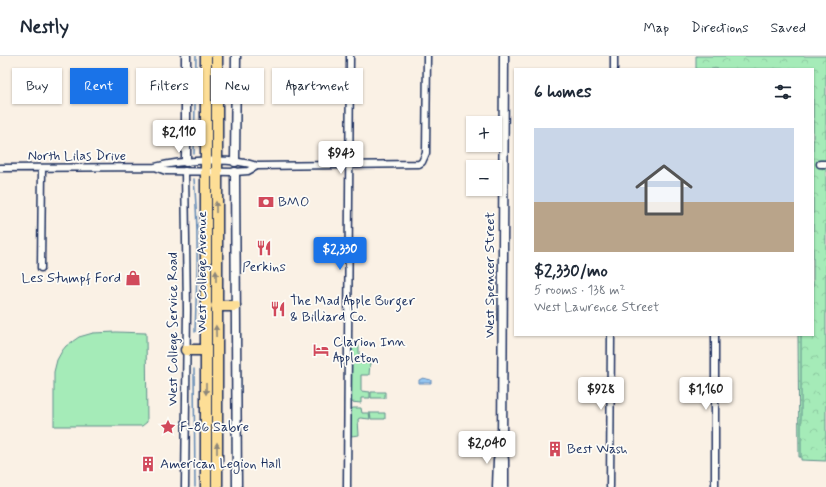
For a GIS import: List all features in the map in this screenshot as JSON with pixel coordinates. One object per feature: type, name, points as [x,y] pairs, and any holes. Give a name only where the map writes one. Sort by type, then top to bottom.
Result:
[{"type":"main road","name":"West College Avenue","points":[[206,56],[206,487]]},
{"type":"main road","name":"West College Avenue","points":[[217,56],[217,487]]},
{"type":"main road","points":[[216,306],[235,306]]},
{"type":"main road","points":[[186,350],[206,350]]},
{"type":"street","points":[[186,56],[186,162]]},
{"type":"street","points":[[235,162],[236,56]]},
{"type":"street","points":[[347,487],[350,56]]},
{"type":"street","points":[[206,166],[217,161],[248,163],[257,166],[416,165],[421,163],[426,152],[427,56]]},
{"type":"street","name":"West Spencer Street","points":[[504,56],[502,447],[504,460],[504,487]]},
{"type":"street","points":[[614,56],[614,68]]},
{"type":"street","name":"North Lilas Drive","points":[[0,168],[155,167],[166,164],[186,162],[206,166]]},
{"type":"street","points":[[206,166],[216,172],[248,171],[257,166]]},
{"type":"street","name":"North Lilas Drive","points":[[155,167],[166,171],[185,171],[206,166]]},
{"type":"street","points":[[41,268],[42,168]]},
{"type":"street","name":"West College Service Road","points":[[185,171],[185,487]]},
{"type":"street","points":[[235,172],[237,487]]},
{"type":"street","points":[[610,487],[611,336]]},
{"type":"street","points":[[715,336],[715,487]]},
{"type":"street","name":"West Spencer Street","points":[[497,487],[498,460],[502,447]]},
{"type":"green space","points":[[696,56],[826,56],[826,161],[820,161],[819,167],[826,168],[826,461],[801,460],[801,336],[814,336],[814,68],[696,68]]},
{"type":"green space","points":[[93,333],[146,333],[147,422],[142,426],[54,426],[54,372],[57,360],[62,351],[66,346],[79,337]]},
{"type":"green space","points":[[798,336],[803,336],[804,457],[799,457]]},
{"type":"green space","points":[[352,346],[359,346],[359,363],[370,363],[369,375],[361,375],[361,391],[370,392],[370,398],[361,398],[361,403],[351,402]]},
{"type":"green space","points":[[371,392],[385,392],[385,398],[371,398]]},
{"type":"green space","points":[[361,408],[362,413],[369,413],[370,419],[358,419],[359,435],[351,436],[351,409]]},
{"type":"green space","points":[[370,413],[385,413],[385,419],[371,419]]},
{"type":"water","points":[[423,378],[431,380],[431,383],[419,383],[419,380]]},
{"type":"waterway","points":[[194,154],[196,56]]},
{"type":"waterway","points":[[194,179],[197,236],[195,332]]},
{"type":"waterway","points":[[194,369],[195,487]]},
{"type":"place","name":"BMO","points":[[266,202]]},
{"type":"place","name":"Perkins","points":[[264,248]]},
{"type":"place","name":"Les Stumpf Ford","points":[[133,278]]},
{"type":"place","name":"The Mad Apple Burger & Billiard Co.","points":[[278,309]]},
{"type":"place","name":"Clarion Inn Appleton","points":[[321,350]]},
{"type":"place","name":"F-86 Sabre","points":[[168,427]]},
{"type":"place","name":"Best Wash","points":[[555,449]]},
{"type":"place","name":"American Legion Hall","points":[[148,464]]}]
